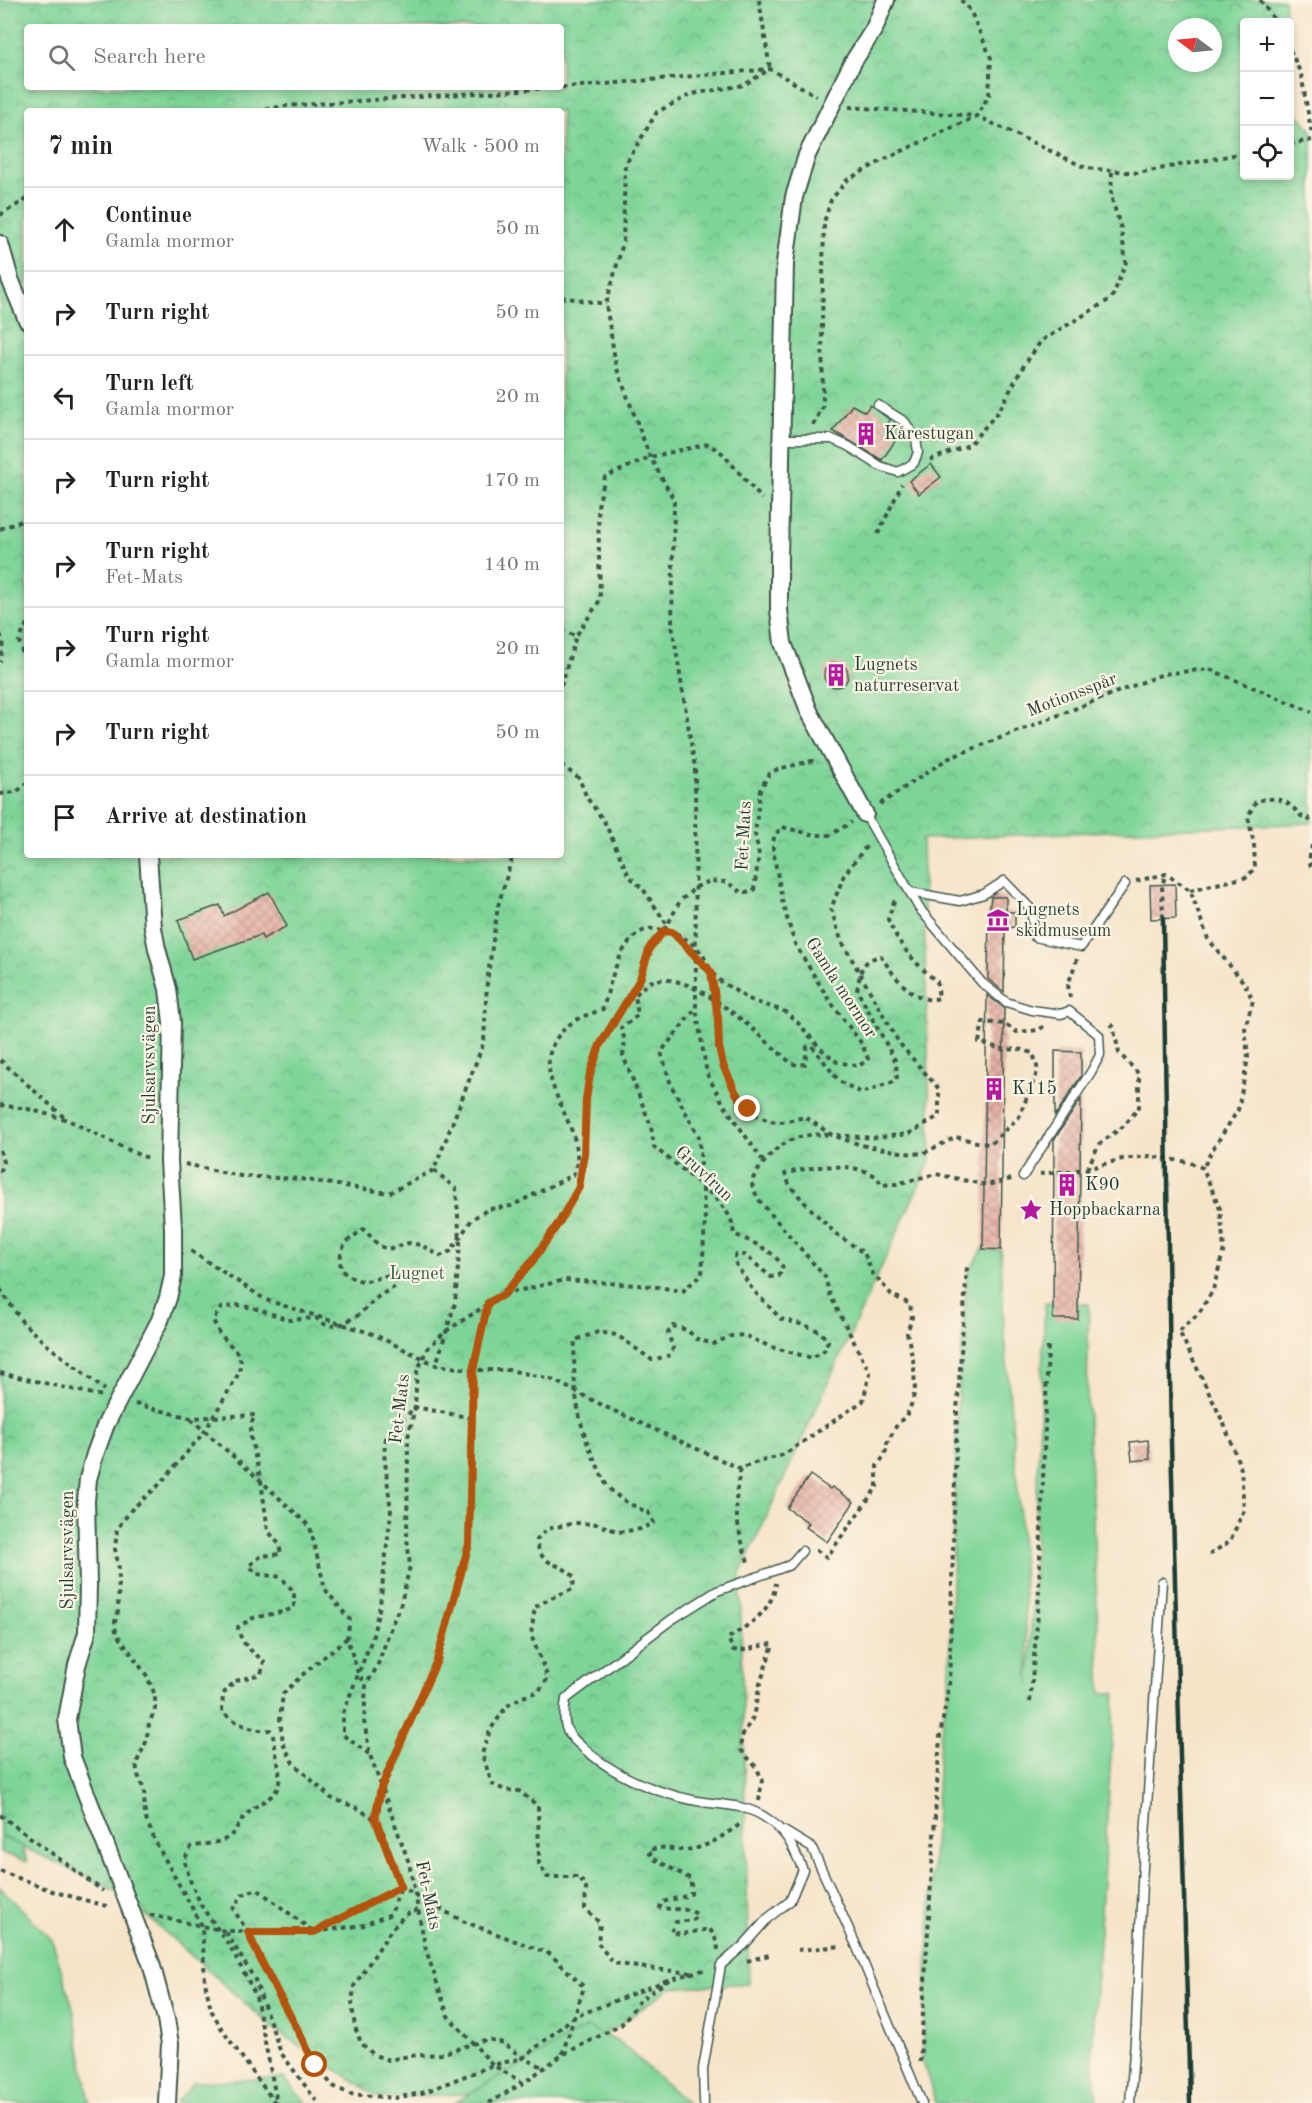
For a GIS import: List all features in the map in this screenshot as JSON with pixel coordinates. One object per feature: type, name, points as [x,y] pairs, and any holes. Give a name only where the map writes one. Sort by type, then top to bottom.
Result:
[{"type":"street","points":[[865,814],[809,711],[783,643],[779,610],[787,243],[794,197],[807,155],[854,62],[874,29],[886,0]]},
{"type":"street","points":[[0,244],[10,279],[24,313]]},
{"type":"street","name":"Sjulsarvsvägen","points":[[148,858],[153,928],[168,989],[172,1022],[169,1161],[173,1276],[160,1320],[118,1400],[94,1454],[88,1479],[86,1501],[87,1633],[77,1665],[67,1719],[72,1757],[151,1963],[166,2019],[170,2044],[167,2103]]},
{"type":"lane","points":[[783,439],[832,439],[880,466],[898,472],[914,463],[918,452],[916,439],[906,422],[878,405]]},
{"type":"lane","points":[[865,814],[919,908],[982,983],[1006,1002],[1032,1010],[1061,1014],[1070,1007],[1099,1035],[1100,1055],[1091,1072],[1023,1176]]},
{"type":"lane","points":[[910,892],[960,901],[984,894],[1004,881],[1031,909],[1035,937],[1082,947],[1125,884]]},
{"type":"lane","points":[[802,1551],[790,1565],[717,1591],[671,1620],[566,1700],[563,1719],[572,1738],[598,1760],[626,1778],[660,1792],[699,1801],[731,1804],[761,1815],[812,1848],[856,1945],[921,2103]]},
{"type":"lane","points":[[1130,2103],[1161,1581]]},
{"type":"lane","points":[[704,2103],[703,2069],[720,1965],[744,1945],[768,1918],[790,1901],[803,1870],[782,1829]]},
{"type":"path","points":[[759,0],[770,69]]},
{"type":"path","points":[[806,439],[823,406],[824,222],[831,200],[847,180],[885,159],[977,116],[989,95],[992,58],[970,10],[961,0]]},
{"type":"path","points":[[1260,0],[1273,18]]},
{"type":"path","points":[[1294,59],[1301,74],[1312,135]]},
{"type":"path","points":[[763,1161],[724,1106],[707,1074],[696,1008],[695,768],[672,625],[674,500],[650,458],[616,366],[606,304],[622,243],[625,165],[657,112],[693,94],[744,85],[770,69]]},
{"type":"path","points":[[564,88],[770,69],[832,105],[977,116],[1086,168],[1138,173],[1240,154]]},
{"type":"path","points":[[274,108],[534,90]]},
{"type":"path","points":[[1294,143],[1312,140]]},
{"type":"path","points":[[922,462],[969,445],[999,411],[1021,370],[1041,341],[1112,298],[1126,262],[1121,229],[1111,196],[1112,171]]},
{"type":"path","points":[[0,215],[24,201]]},
{"type":"path","points":[[564,297],[606,304]]},
{"type":"path","points":[[564,677],[576,636],[600,600],[598,506],[605,477],[650,458],[708,444],[722,453],[780,520]]},
{"type":"path","points":[[878,534],[903,480]]},
{"type":"path","points":[[0,529],[24,520]]},
{"type":"path","points":[[24,630],[19,641],[24,658]]},
{"type":"path","points":[[564,631],[576,636]]},
{"type":"path","points":[[0,634],[3,642],[0,662]]},
{"type":"path","name":"Motionsspår","points":[[876,833],[880,804],[947,759],[1163,675],[1209,669],[1312,712]]},
{"type":"path","name":"Fet-Mats","points":[[523,2083],[493,2065],[448,2016],[426,1950],[409,1863],[370,1755],[364,1721],[366,1685],[377,1667],[401,1603],[410,1566],[406,1538],[408,1437],[415,1407],[417,1372],[427,1349],[446,1331],[504,1294],[531,1263],[560,1221],[579,1187],[584,1154],[586,1099],[600,1045],[640,979],[650,947],[668,926],[680,901],[696,887],[710,881],[727,882],[742,893],[754,890],[759,855],[755,834],[760,790],[769,774],[778,769],[812,761],[826,764],[836,761]]},
{"type":"path","name":"Gamla mormor","points":[[564,767],[579,778],[587,798],[604,821],[629,876],[643,889],[672,932],[696,958],[719,980],[748,999],[786,1012],[800,1024],[820,1048],[837,1062],[859,1066],[868,1059],[862,1044],[829,1000],[795,944],[783,905],[773,850],[774,836],[782,827],[815,835],[830,835],[865,814]]},
{"type":"path","points":[[0,794],[16,792],[24,786]]},
{"type":"path","points":[[1190,890],[1247,878],[1255,868],[1254,844],[1248,817],[1256,801],[1272,798],[1289,803],[1312,824]]},
{"type":"path","points":[[752,1578],[738,1530],[736,1486],[741,1469],[754,1461],[773,1459],[785,1454],[863,1401],[870,1373],[830,1295],[825,1277],[758,1199],[751,1182],[763,1161],[790,1138],[821,1134],[873,1138],[908,1134],[939,1116],[939,1089],[899,1042],[841,940],[831,909],[844,875],[876,833]]},
{"type":"path","points":[[1312,845],[1309,861],[1312,868]]},
{"type":"path","points":[[169,1161],[240,1176],[300,1179],[389,1193],[434,1170],[484,1042],[488,982],[498,906],[512,858]]},
{"type":"path","points":[[1163,918],[1162,885],[1166,874]]},
{"type":"path","points":[[1125,884],[1166,874],[1190,890],[1208,939],[1245,984],[1253,1000],[1245,1027],[1248,1058],[1238,1110],[1203,1168]]},
{"type":"path","points":[[860,975],[864,964],[869,959],[881,956],[890,971],[917,996],[933,1000],[939,998],[937,982],[916,964],[894,934],[888,919],[894,902],[910,892]]},
{"type":"path","points":[[276,2103],[223,2031],[211,2010],[205,1982],[202,1926],[156,1844],[145,1816],[144,1790],[136,1764],[146,1742],[149,1724],[155,1709],[155,1695],[147,1676],[116,1634],[119,1569],[115,1549],[117,1529],[131,1510],[161,1483],[205,1431],[239,1373],[240,1361],[236,1351],[219,1333],[213,1320],[221,1308],[238,1305],[289,1320],[316,1318],[332,1326],[342,1324],[357,1316],[379,1296],[396,1286],[397,1274],[381,1276],[369,1281],[354,1281],[341,1270],[340,1257],[348,1240],[364,1230],[379,1246],[388,1249],[409,1243],[421,1245],[440,1256],[451,1251],[472,1219],[489,1209],[511,1206],[573,1175],[578,1165],[577,1142],[555,1093],[550,1076],[549,1058],[560,1034],[574,1021],[603,1010],[617,961],[623,950],[637,936],[649,929],[672,932],[696,945],[706,961],[711,972],[723,1065],[736,1093],[748,1109],[760,1118],[778,1122],[805,1117],[832,1135],[861,1145],[912,1154],[924,1153],[956,1137],[991,1144],[1019,1117],[1038,1070],[1033,1053],[1018,1048],[1005,1050],[979,1042],[983,1022],[1005,1024],[1017,1032],[1038,1030],[1058,1021],[1070,1007],[1068,985],[1082,947]]},
{"type":"path","name":"Gruvfrun","points":[[691,1973],[613,1963],[598,1943],[600,1923],[585,1910],[586,1888],[579,1877],[547,1876],[540,1864],[538,1806],[519,1791],[505,1790],[492,1784],[482,1754],[490,1730],[507,1706],[539,1691],[548,1678],[531,1635],[535,1607],[573,1589],[574,1577],[566,1568],[547,1562],[538,1551],[537,1540],[547,1529],[576,1523],[597,1524],[619,1532],[641,1529],[654,1523],[648,1512],[632,1506],[608,1487],[595,1461],[579,1422],[574,1390],[575,1340],[598,1332],[617,1335],[652,1360],[671,1355],[673,1348],[668,1333],[673,1326],[687,1330],[697,1339],[713,1344],[731,1336],[744,1335],[771,1347],[812,1358],[824,1351],[828,1341],[819,1331],[781,1319],[752,1289],[734,1261],[736,1255],[745,1255],[771,1277],[778,1276],[783,1268],[779,1259],[756,1244],[734,1234],[731,1219],[703,1187],[654,1147],[651,1126],[623,1054],[625,1041],[621,1028],[638,1015],[635,995],[651,981],[676,980],[696,988],[734,1014],[791,1063],[805,1064],[807,1047],[811,1045],[839,1081],[862,1093],[897,1080],[896,1062],[857,990],[860,975]]},
{"type":"path","points":[[504,1294],[565,1280],[651,1286],[683,1291],[702,1274],[705,1220],[699,1137],[670,1085],[661,1052],[696,1008]]},
{"type":"path","points":[[1087,1169],[1099,1144],[1125,1125],[1139,1107],[1141,1089],[1139,1074],[1119,1053],[1113,1026],[1105,1020]]},
{"type":"path","points":[[0,1060],[68,1120]]},
{"type":"path","points":[[0,1105],[28,1109],[68,1120],[141,1156]]},
{"type":"path","points":[[0,1150],[3,1162],[0,1175]]},
{"type":"path","points":[[986,1185],[1023,1176],[1087,1169],[1122,1159],[1149,1156],[1188,1162],[1203,1168],[1220,1209],[1224,1249],[1213,1290],[1199,1313],[1179,1331],[1228,1433],[1241,1469],[1244,1510],[1230,1541],[1209,1555]]},
{"type":"path","points":[[434,1170],[456,1189],[460,1237],[455,1303],[436,1365]]},
{"type":"path","points":[[173,1240],[266,1300],[373,1334],[436,1365],[473,1370],[509,1370],[551,1379],[741,1469]]},
{"type":"path","points":[[922,2060],[940,1736],[949,1686],[957,1411],[967,1267]]},
{"type":"path","points":[[0,1289],[23,1323],[46,1344],[118,1400]]},
{"type":"path","points":[[375,1818],[381,1788],[437,1660],[469,1544],[473,1370],[488,1303]]},
{"type":"path","points":[[1030,1702],[1038,1613],[1048,1346]]},
{"type":"path","points":[[0,1373],[191,1418],[255,1415],[251,1424],[251,1439],[261,1481],[268,1531],[279,1544],[281,1554],[261,1556],[249,1566],[257,1574],[281,1577],[294,1592],[294,1607],[253,1618],[238,1627],[239,1637],[264,1661],[261,1674],[235,1681],[222,1695],[222,1712],[234,1722],[259,1731],[270,1731],[276,1740],[275,1749],[281,1776],[277,1790],[270,1798],[251,1809],[240,1820],[235,1831],[224,1840],[191,1848],[184,1860],[202,1907],[231,1948],[256,1995],[276,2103]]},
{"type":"path","points":[[370,1755],[343,1735],[343,1713],[372,1639],[387,1562],[391,1512],[384,1453],[386,1438],[415,1407],[472,1418]]},
{"type":"path","points":[[191,1418],[310,1527],[325,1589],[350,1620],[347,1638],[358,1673],[366,1685]]},
{"type":"path","points":[[0,1871],[55,1892],[225,1931],[314,1932],[364,1925],[391,1914],[401,1887],[387,1840],[375,1818],[331,1798],[293,1763],[283,1743],[280,1719],[283,1694],[347,1638]]},
{"type":"path","points":[[0,1815],[104,1891]]},
{"type":"path","points":[[401,1887],[465,1922],[550,1954],[584,1987],[562,2055]]},
{"type":"path","points":[[314,1932],[401,1887]]},
{"type":"path","points":[[314,1932],[257,1889],[242,1895],[233,1909],[248,1932],[260,1962],[299,2030],[315,2065],[333,2086],[350,2094],[394,2097],[422,2093],[493,2065],[523,2058],[574,2017],[670,1979],[720,1965],[717,1942],[710,1929]]},
{"type":"path","points":[[418,1910],[405,1915],[391,1930],[354,1986],[355,2027],[361,2043],[374,2055],[389,2060],[441,2054],[488,2039],[503,2043],[523,2058],[545,2068]]},
{"type":"path","points":[[225,1931],[255,1980],[281,2053],[318,2103]]},
{"type":"path","points":[[798,1950],[856,1945]]},
{"type":"path","points":[[750,1961],[769,1955]]},
{"type":"path","points":[[489,2103],[523,2083],[562,2055],[621,2025],[640,2000],[670,1979]]},
{"type":"green space","name":"Lugnet","points":[[0,0],[1284,0],[1286,18],[1240,18],[1240,180],[1294,180],[1294,110],[1312,131],[1312,823],[922,839],[931,1159],[740,1574],[749,1983],[670,1988],[529,2091],[380,2098],[275,2030],[122,1894],[0,1836]]},
{"type":"green space","points":[[983,1249],[1001,1250],[1004,1330],[1020,1516],[1029,1683],[1045,1303],[1089,1304],[1087,1393],[1101,1693],[1115,1693],[1092,2050],[1097,2103],[936,2103],[922,2060],[940,1736],[949,1686],[957,1411],[967,1274]]},
{"type":"green space","points":[[0,1807],[21,1840],[27,1862],[0,1852]]},
{"type":"green space","points":[[0,1887],[52,1940],[73,2008],[90,2103],[0,2103]]},
{"type":"green space","points":[[587,2027],[620,2043],[687,2103],[454,2103]]},
{"type":"green space","points":[[284,2078],[306,2103],[175,2103],[194,2082]]},
{"type":"building","name":"Kårestugan","points":[[852,405],[865,412],[870,405],[890,420],[886,427],[898,437],[882,460],[833,431]]},
{"type":"building","points":[[931,464],[941,477],[919,494],[909,481]]},
{"type":"building","name":"Lugnets naturreservat","points":[[836,663],[844,667],[848,675],[844,683],[836,687],[828,683],[824,675],[828,667]]},
{"type":"building","points":[[1175,884],[1176,918],[1151,919],[1150,885]]},
{"type":"building","points":[[269,892],[287,926],[263,939],[261,935],[192,959],[178,920],[220,905],[224,916]]},
{"type":"building","points":[[991,897],[1006,897],[1006,912],[1015,912],[1015,927],[1005,928],[1004,992],[988,979]]},
{"type":"building","name":"K115","points":[[987,995],[1004,1008],[1001,1250],[983,1249]]},
{"type":"building","points":[[1055,1051],[1081,1052],[1081,1076],[1055,1116]]},
{"type":"building","name":"K90","points":[[1081,1099],[1078,1319],[1053,1319],[1054,1140]]},
{"type":"building","points":[[1148,1440],[1150,1459],[1132,1461],[1130,1442]]},
{"type":"building","points":[[810,1475],[854,1502],[827,1542],[806,1527],[809,1523],[787,1508]]},
{"type":"railway","points":[[1163,918],[1171,1442],[1190,2103]]},
{"type":"place","name":"Kårestugan","points":[[866,434]]},
{"type":"place","name":"Lugnets naturreservat","points":[[836,675]]},
{"type":"place","name":"Lugnets skidmuseum","points":[[998,920]]},
{"type":"place","name":"K115","points":[[994,1089]]},
{"type":"place","name":"K90","points":[[1067,1185]]},
{"type":"place","name":"Hoppbackarna","points":[[1031,1210]]},
{"type":"route","points":[[315,2065],[299,2030],[260,1962],[248,1932],[314,1932],[401,1887],[375,1818],[381,1788],[437,1660],[469,1544],[473,1370],[488,1303],[504,1294],[531,1263],[560,1221],[579,1187],[590,1074],[600,1045],[640,979],[650,947],[664,931],[672,932],[711,972],[723,1065],[736,1093],[748,1109]]}]
